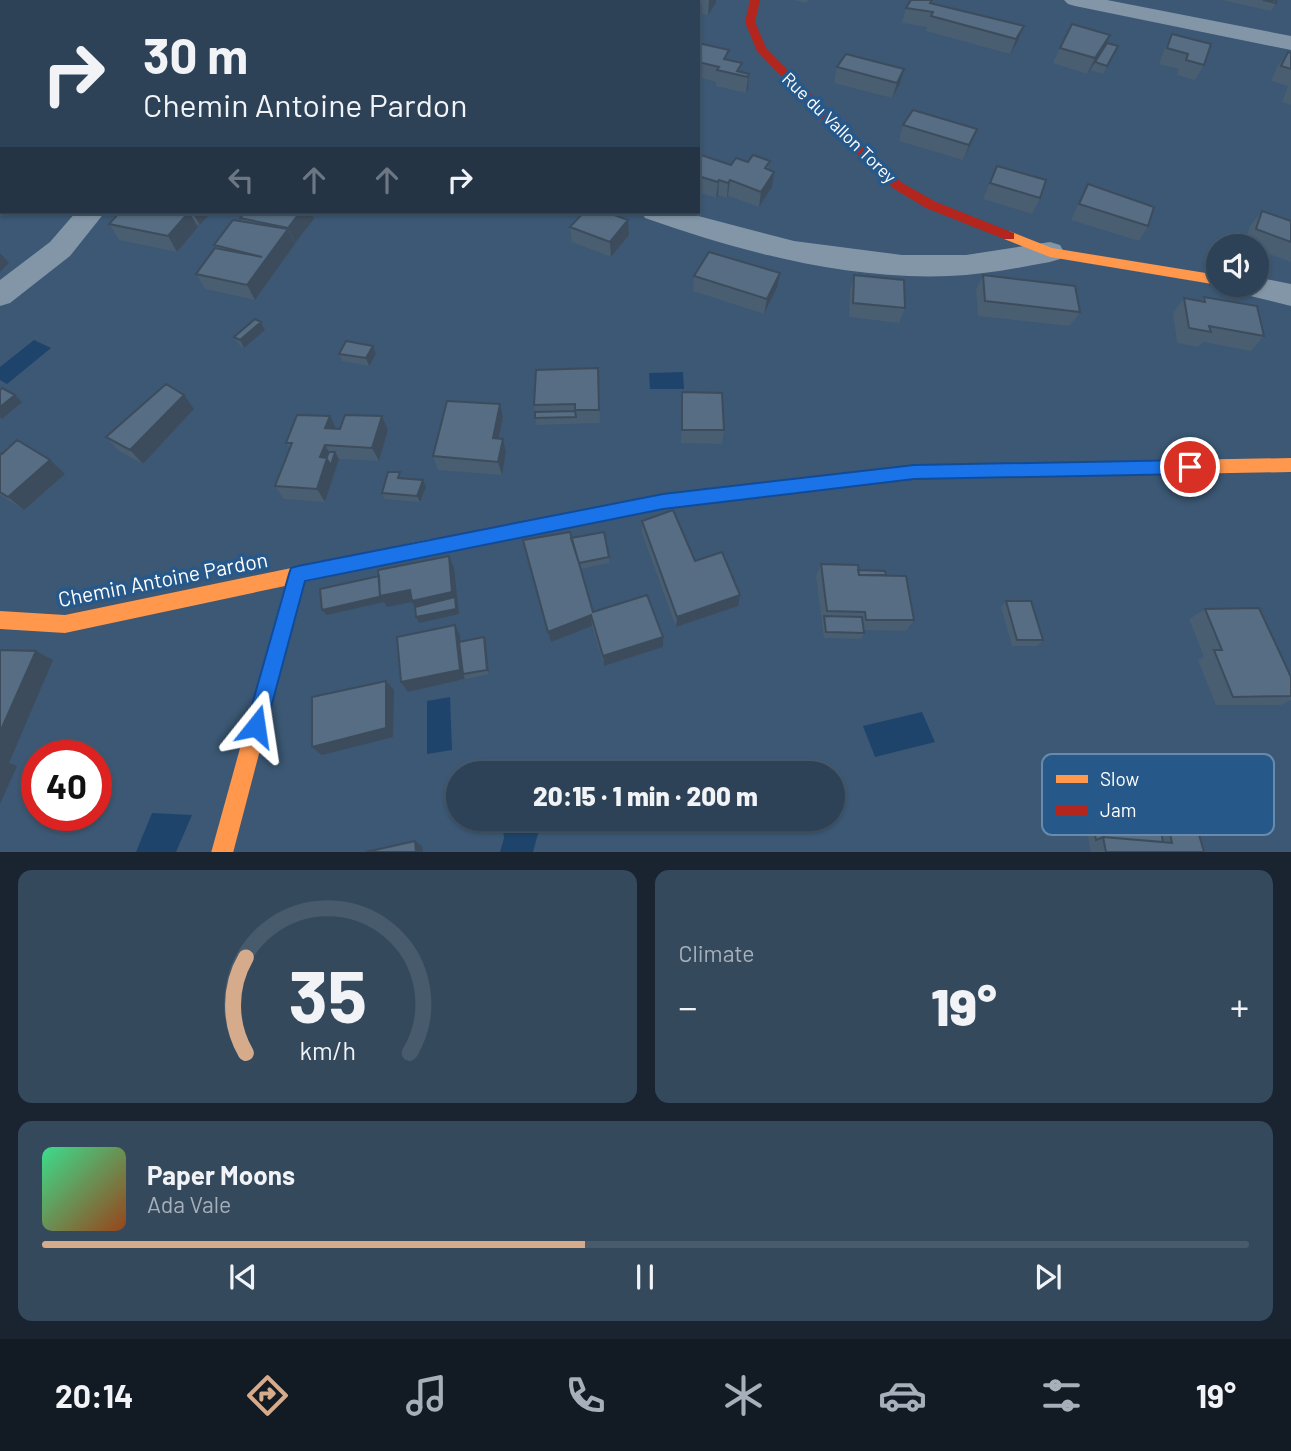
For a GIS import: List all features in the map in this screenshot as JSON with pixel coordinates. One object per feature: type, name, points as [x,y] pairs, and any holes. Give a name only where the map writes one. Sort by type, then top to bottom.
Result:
[{"type":"street","name":"Rue du Vallon Torey","points":[[755,0],[751,9],[750,25],[754,40],[878,169],[900,187],[931,205],[1050,252],[1206,278]]},
{"type":"street","points":[[1075,0],[1291,43]]},
{"type":"street","points":[[0,295],[60,249],[88,214]]},
{"type":"street","name":"Rue du Vallon Torey","points":[[661,214],[736,237],[863,260],[939,266],[998,261],[1050,252]]},
{"type":"street","points":[[1269,290],[1291,295]]},
{"type":"street","name":"Chemin Antoine Pardon","points":[[0,620],[65,624],[663,501],[914,472],[1285,471]]},
{"type":"street","points":[[222,852],[298,574]]},
{"type":"water","points":[[34,340],[51,348],[7,384],[0,380],[0,367]]},
{"type":"water","points":[[683,372],[684,389],[650,389],[649,373]]},
{"type":"water","points":[[450,697],[452,750],[427,754],[427,701]]},
{"type":"water","points":[[922,712],[935,742],[875,757],[863,726]]},
{"type":"water","points":[[152,813],[192,815],[176,852],[136,852]]},
{"type":"water","points":[[503,831],[539,831],[533,852],[500,852]]},
{"type":"building","points":[[911,0],[932,0],[930,3],[1024,26],[1016,39],[931,16],[933,12],[906,8]]},
{"type":"building","points":[[1072,24],[1110,35],[1095,58],[1060,48]]},
{"type":"building","points":[[1172,34],[1211,44],[1204,65],[1186,60],[1188,54],[1167,48]]},
{"type":"building","points":[[700,43],[729,50],[724,59],[742,63],[737,71],[749,74],[748,77],[717,70],[719,67],[700,62]]},
{"type":"building","points":[[1107,43],[1118,46],[1107,66],[1095,62]]},
{"type":"building","points":[[1288,52],[1291,53],[1291,69],[1281,66]]},
{"type":"building","points":[[846,54],[904,69],[897,83],[837,67]]},
{"type":"building","points":[[913,110],[977,129],[969,145],[903,125]]},
{"type":"building","points":[[700,155],[731,165],[736,158],[748,162],[753,155],[770,161],[765,168],[774,172],[761,192],[730,180],[728,183],[700,177]]},
{"type":"building","points":[[997,166],[1046,180],[1040,198],[990,183]]},
{"type":"building","points":[[1088,184],[1154,207],[1148,226],[1079,204]]},
{"type":"building","points":[[1262,211],[1291,221],[1291,242],[1256,229]]},
{"type":"building","points":[[118,214],[187,214],[168,236],[109,224]]},
{"type":"building","points":[[243,214],[298,214],[288,228],[240,218]]},
{"type":"building","points":[[582,214],[612,214],[628,220],[610,242],[570,227]]},
{"type":"building","points":[[233,220],[288,229],[247,285],[196,274],[215,248],[262,257],[214,245]]},
{"type":"building","points":[[709,252],[780,273],[767,299],[694,276]]},
{"type":"building","points":[[854,275],[904,280],[905,308],[853,303]]},
{"type":"building","points":[[983,275],[1075,286],[1080,312],[985,301]]},
{"type":"building","points":[[1204,297],[1257,306],[1264,336],[1209,326],[1211,332],[1189,328],[1184,298],[1205,302]]},
{"type":"building","points":[[255,319],[261,322],[240,340],[234,337]]},
{"type":"building","points":[[346,341],[373,346],[366,358],[339,354]]},
{"type":"building","points":[[598,368],[599,410],[575,410],[575,404],[534,405],[536,370]]},
{"type":"building","points":[[166,384],[184,395],[130,450],[106,437]]},
{"type":"building","points":[[2,388],[15,395],[0,407],[0,390]]},
{"type":"building","points":[[682,392],[722,393],[724,430],[682,430]]},
{"type":"building","points":[[447,401],[500,404],[493,438],[503,439],[498,462],[433,456]]},
{"type":"building","points":[[575,411],[576,417],[535,418],[535,412]]},
{"type":"building","points":[[297,415],[330,416],[325,428],[340,429],[345,415],[382,416],[372,448],[325,445],[320,457],[327,458],[317,489],[275,486],[292,443],[286,443]]},
{"type":"building","points":[[17,440],[50,460],[8,497],[0,492],[0,453]]},
{"type":"building","points":[[329,452],[335,452],[331,465],[326,458]]},
{"type":"building","points":[[388,472],[400,472],[398,478],[423,480],[417,496],[382,493]]},
{"type":"building","points":[[673,510],[695,561],[722,552],[740,595],[677,617],[642,521]]},
{"type":"building","points":[[570,532],[593,612],[647,595],[663,637],[603,656],[591,615],[548,632],[523,540]]},
{"type":"building","points":[[604,532],[609,557],[579,563],[571,538]]},
{"type":"building","points":[[449,556],[452,592],[412,601],[410,590],[380,596],[378,570]]},
{"type":"building","points":[[821,564],[858,565],[859,575],[906,576],[914,620],[866,620],[865,612],[827,611]]},
{"type":"building","points":[[858,570],[885,571],[886,575],[859,575]]},
{"type":"building","points":[[379,576],[380,596],[383,596],[322,610],[320,589]]},
{"type":"building","points":[[455,597],[456,609],[416,617],[415,607]]},
{"type":"building","points":[[1006,601],[1031,601],[1043,640],[1017,640]]},
{"type":"building","points":[[1259,608],[1291,677],[1291,696],[1233,697],[1214,650],[1222,650],[1205,609]]},
{"type":"building","points":[[824,616],[862,617],[864,633],[826,632]]},
{"type":"building","points":[[455,625],[460,670],[401,682],[397,637]]},
{"type":"building","points":[[484,637],[487,670],[463,674],[459,642]]},
{"type":"building","points":[[0,650],[36,651],[0,732]]},
{"type":"building","points":[[386,681],[386,728],[312,747],[312,697]]},
{"type":"building","points":[[1095,835],[1162,835],[1163,842],[1103,837],[1096,840]]},
{"type":"building","points":[[1170,835],[1199,835],[1204,852],[1106,852],[1103,837],[1172,843]]},
{"type":"building","points":[[415,841],[416,852],[366,852]]},
{"type":"traffic: slow","points":[[1009,236],[1050,252],[1206,278]]},
{"type":"traffic: slow","points":[[817,483],[914,472],[1291,465]]},
{"type":"traffic: slow","points":[[0,620],[65,624],[431,547]]},
{"type":"traffic: slow","points":[[222,852],[297,574]]},
{"type":"traffic: jam","points":[[755,0],[750,22],[761,49],[878,169],[900,187],[931,205],[1009,236]]},
{"type":"traffic: jam","points":[[431,547],[663,501],[817,483]]},
{"type":"route","points":[[256,726],[298,574],[663,501],[914,472],[1190,467]]}]
